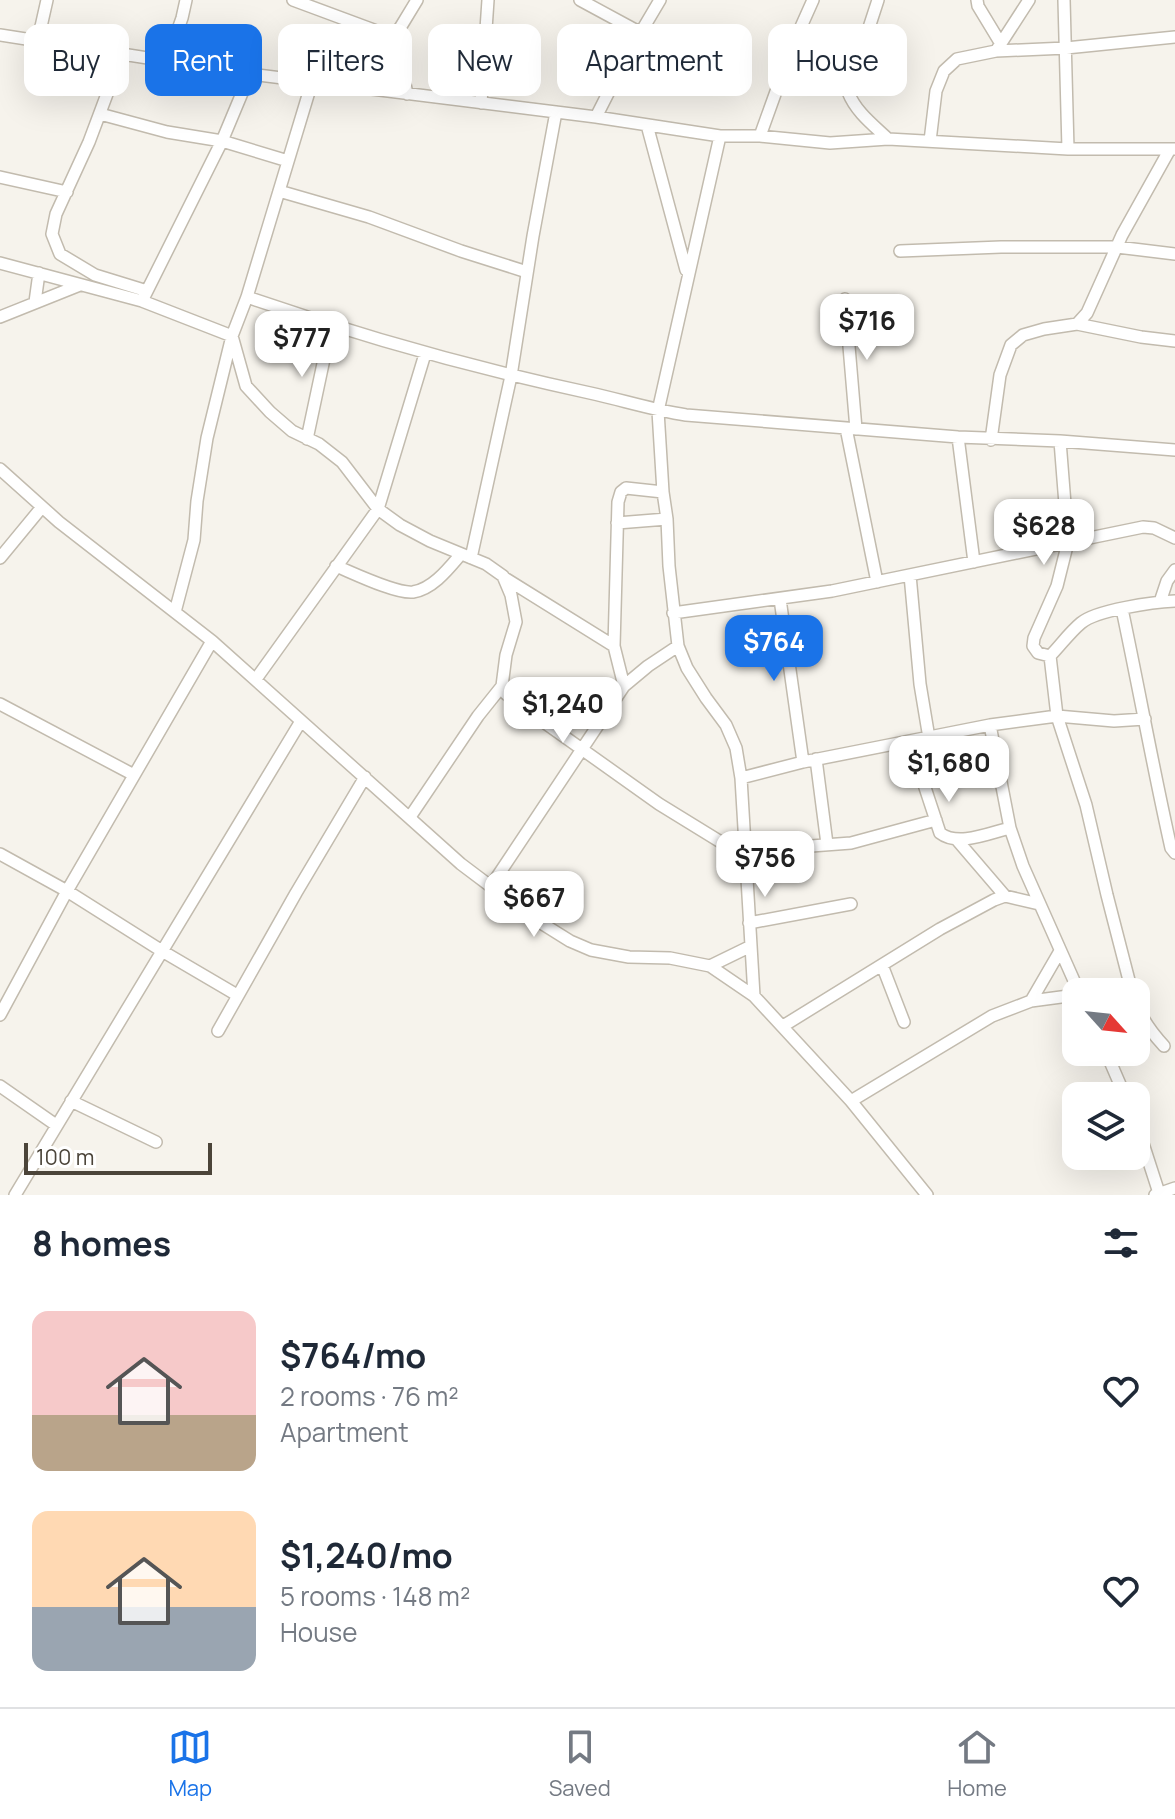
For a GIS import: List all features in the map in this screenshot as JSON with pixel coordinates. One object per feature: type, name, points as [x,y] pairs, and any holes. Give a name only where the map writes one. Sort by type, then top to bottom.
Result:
[{"type":"street","points":[[42,24],[47,0]]},
{"type":"street","points":[[180,24],[186,0]]},
{"type":"street","points":[[293,0],[370,24]]},
{"type":"street","points":[[400,24],[417,0]]},
{"type":"street","points":[[481,103],[488,0]]},
{"type":"street","points":[[580,0],[624,24]]},
{"type":"street","points":[[646,24],[660,0]]},
{"type":"street","points":[[760,136],[792,47],[813,0]]},
{"type":"street","points":[[878,0],[848,92],[861,114],[888,139]]},
{"type":"street","points":[[977,0],[999,48]]},
{"type":"street","points":[[999,48],[1029,0]]},
{"type":"street","points":[[1064,0],[1068,149]]},
{"type":"street","points":[[0,35],[24,38]]},
{"type":"street","points":[[930,141],[936,91],[944,71],[957,59],[999,48],[1066,48],[1175,37]]},
{"type":"street","points":[[412,95],[720,136],[760,136],[830,143],[888,139],[1068,149],[1172,149]]},
{"type":"street","points":[[107,96],[56,214],[52,234],[60,254],[95,275],[232,336],[246,386],[292,431],[319,444],[342,462],[378,509],[430,541],[486,564],[614,646]]},
{"type":"street","points":[[144,296],[222,141],[241,96]]},
{"type":"street","points":[[175,612],[194,540],[207,438],[232,336],[247,297],[308,96]]},
{"type":"street","points":[[596,117],[607,96]]},
{"type":"street","points":[[336,566],[403,591],[415,592],[428,586],[466,556],[511,376],[556,112]]},
{"type":"street","points":[[100,114],[167,132],[222,141],[288,161]]},
{"type":"street","points":[[647,125],[687,275]]},
{"type":"street","points":[[720,136],[658,411],[678,646],[687,668],[726,725],[736,748],[741,778],[754,996]]},
{"type":"street","points":[[1077,324],[1087,313],[1122,235],[1172,149]]},
{"type":"street","points":[[0,177],[67,192]]},
{"type":"street","points":[[279,191],[369,217],[527,272]]},
{"type":"street","points":[[900,251],[1117,247],[1175,254]]},
{"type":"street","points":[[0,263],[144,296]]},
{"type":"street","points":[[35,302],[39,273]]},
{"type":"street","points":[[0,317],[81,284]]},
{"type":"street","points":[[247,297],[425,354],[658,411],[991,440],[1060,441],[1175,450]]},
{"type":"street","points":[[845,299],[851,428],[877,582]]},
{"type":"street","points":[[991,440],[1000,375],[1011,345],[1023,335],[1077,324],[1175,341]]},
{"type":"street","points":[[307,439],[331,326]]},
{"type":"street","points":[[256,679],[378,509],[425,354]]},
{"type":"street","points":[[958,437],[974,562]]},
{"type":"street","points":[[1050,656],[1038,653],[1033,646],[1057,586],[1068,542],[1060,441]]},
{"type":"street","points":[[0,469],[59,522],[212,641],[461,864],[543,924],[591,950],[629,957],[670,958],[710,966],[754,996],[851,1101],[927,1195]]},
{"type":"street","points":[[624,686],[614,646],[618,502],[626,488],[663,492]]},
{"type":"street","points":[[0,558],[42,507]]},
{"type":"street","points":[[617,523],[667,519]]},
{"type":"street","points":[[673,613],[832,591],[1143,527],[1154,528],[1175,538]]},
{"type":"street","points":[[1160,602],[1167,581],[1175,570]]},
{"type":"street","points":[[910,575],[921,693],[929,738]]},
{"type":"street","points":[[410,817],[502,686],[506,655],[516,622],[511,595],[503,576]]},
{"type":"street","points":[[780,599],[803,762]]},
{"type":"street","points":[[1128,978],[1086,805],[1057,716],[1050,656],[1081,622],[1094,615],[1175,601]]},
{"type":"street","points":[[1122,609],[1171,848],[1175,853]]},
{"type":"street","points":[[0,1015],[4,998],[212,641]]},
{"type":"street","points":[[491,886],[624,686],[678,646]]},
{"type":"street","points":[[502,686],[506,694],[524,708],[659,804],[746,854],[851,843],[936,820]]},
{"type":"street","points":[[0,704],[134,775]]},
{"type":"street","points":[[741,778],[816,759],[990,725],[1057,716],[1114,721],[1145,719]]},
{"type":"street","points":[[15,1195],[301,721]]},
{"type":"street","points":[[990,725],[1010,828],[1071,978]]},
{"type":"street","points":[[910,742],[940,833],[947,839],[957,840],[1010,828]]},
{"type":"street","points":[[816,759],[827,844]]},
{"type":"street","points":[[218,1031],[365,777]]},
{"type":"street","points":[[957,840],[1005,896]]},
{"type":"street","points":[[1,859],[67,891],[237,995]]},
{"type":"street","points":[[783,1026],[940,929],[994,900],[1005,896],[1039,904]]},
{"type":"street","points":[[749,923],[851,904]]},
{"type":"street","points":[[710,966],[751,946]]},
{"type":"street","points":[[1031,1001],[1060,951]]},
{"type":"street","points":[[882,965],[904,1022]]},
{"type":"street","points":[[851,1101],[992,1016],[1031,1001],[1062,996]]},
{"type":"street","points":[[1150,1030],[1164,1046]]},
{"type":"street","points":[[0,1086],[56,1125]]},
{"type":"street","points":[[71,1101],[156,1142]]},
{"type":"street","points":[[1150,1170],[1157,1194],[1175,1188]]}]
